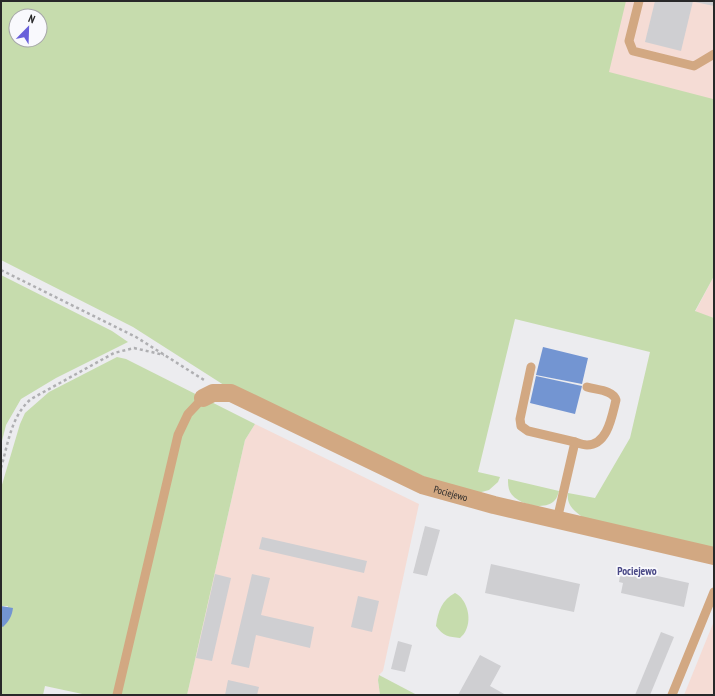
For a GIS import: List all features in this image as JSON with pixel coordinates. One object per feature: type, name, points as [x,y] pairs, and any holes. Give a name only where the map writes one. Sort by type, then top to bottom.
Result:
[{"type":"street","name":"Pociejewo","points":[[203,398],[212,393],[231,393],[422,485],[494,505],[714,556]]},
{"type":"lane","points":[[639,1],[629,41],[633,51],[694,66],[714,54]]},
{"type":"lane","points":[[531,367],[520,419],[521,426],[528,431],[588,445],[598,442],[609,428],[616,400],[615,396],[611,393],[587,387]]},
{"type":"lane","points":[[117,695],[178,435],[188,414],[203,398]]},
{"type":"lane","points":[[557,520],[574,442]]},
{"type":"lane","points":[[672,695],[714,592]]},
{"type":"path","points":[[1,270],[136,337],[210,384],[231,393]]},
{"type":"path","points":[[1,468],[14,423],[23,406],[31,399],[114,353],[134,348],[166,356]]},
{"type":"shaded area","points":[[615,1],[714,1],[714,113],[595,84]]},
{"type":"shaded area","points":[[714,276],[714,318],[695,312]]},
{"type":"shaded area","points":[[255,424],[419,504],[383,671],[379,675],[378,680],[380,695],[187,695],[245,440]]},
{"type":"shaded area","points":[[714,621],[714,695],[684,695]]},
{"type":"green space","points":[[1,1],[626,1],[609,72],[713,99],[714,94],[714,276],[695,311],[714,318],[714,549],[584,518],[574,511],[568,501],[568,493],[595,498],[630,438],[650,352],[515,319],[478,472],[500,477],[498,482],[489,490],[478,493],[434,481],[227,387],[133,327],[1,260]]},
{"type":"green space","points":[[1,275],[112,331],[128,342],[56,378],[21,399],[6,425],[1,445]]},
{"type":"green space","points":[[117,357],[126,359],[255,424],[245,440],[187,695],[87,695],[45,686],[43,695],[1,695],[1,626],[3,626],[8,606],[1,606],[1,488],[20,424],[25,413],[49,392]]},
{"type":"green space","points":[[508,479],[559,491],[556,499],[550,504],[545,506],[531,505],[518,500],[513,496],[509,489]]},
{"type":"green space","points":[[455,593],[463,600],[468,615],[468,625],[460,638],[446,635],[436,626],[441,606]]},
{"type":"green space","points":[[379,675],[417,695],[380,695],[378,680]]},
{"type":"water","points":[[543,347],[588,358],[582,384],[536,375]]},
{"type":"water","points":[[536,376],[582,386],[575,414],[530,403]]},
{"type":"water","points":[[1,606],[13,608],[10,618],[3,627],[1,626]]},
{"type":"building","points":[[655,1],[693,1],[681,51],[645,42]]},
{"type":"building","points":[[714,1],[714,6],[695,2]]},
{"type":"building","points":[[425,526],[440,530],[427,576],[413,573]]},
{"type":"building","points":[[262,537],[367,561],[364,573],[259,549]]},
{"type":"building","points":[[491,564],[580,584],[574,612],[485,593]]},
{"type":"building","points":[[626,569],[689,583],[684,607],[621,593],[623,583],[619,582],[620,576],[624,577]]},
{"type":"building","points":[[215,574],[231,578],[212,661],[196,658]]},
{"type":"building","points":[[252,574],[270,578],[261,615],[314,627],[310,648],[256,635],[249,668],[231,664]]},
{"type":"building","points":[[358,596],[379,601],[372,632],[351,627]]},
{"type":"building","points":[[661,632],[674,637],[650,695],[635,695]]},
{"type":"building","points":[[398,641],[412,645],[405,672],[391,669]]},
{"type":"building","points":[[480,655],[501,666],[490,686],[506,695],[458,695]]},
{"type":"building","points":[[228,680],[259,687],[257,695],[225,695]]},
{"type":"district","name":"Pociejewo","points":[[637,571]]}]
